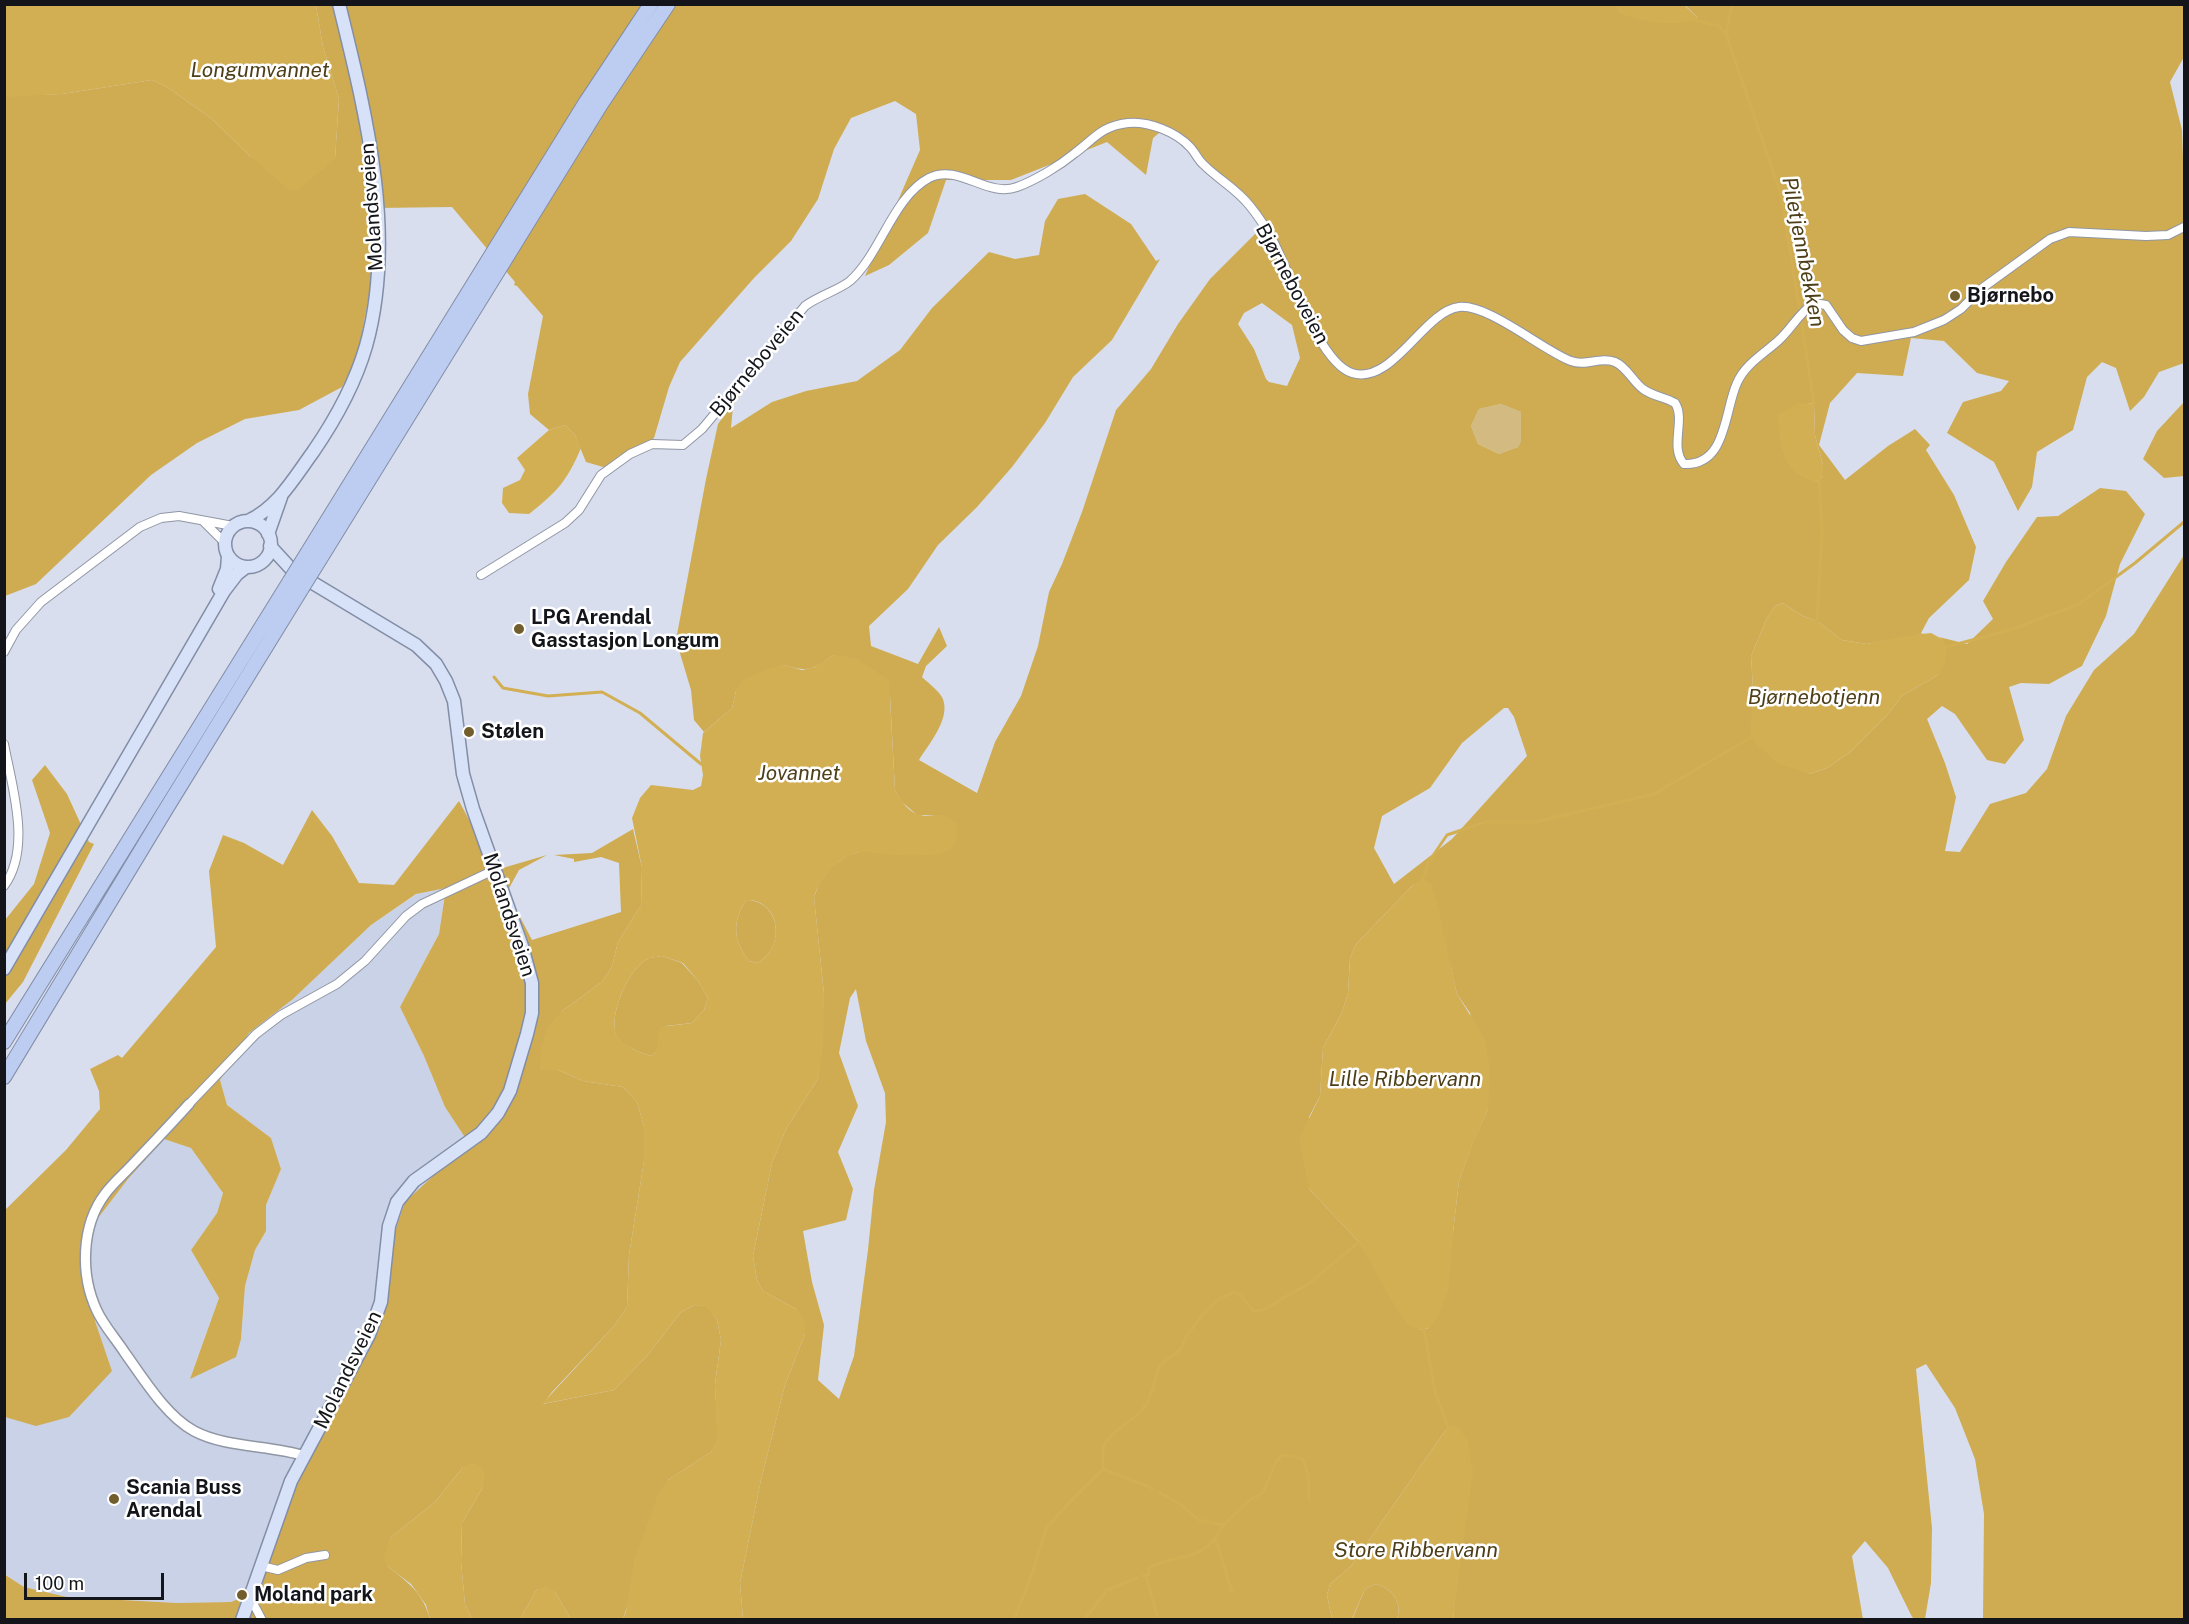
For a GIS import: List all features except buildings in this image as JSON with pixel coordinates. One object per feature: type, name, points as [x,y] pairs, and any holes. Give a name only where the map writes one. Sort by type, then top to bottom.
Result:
[{"type":"highway","points":[[314,556],[586,102],[651,4]]},
{"type":"highway","points":[[4,1042],[295,580],[314,556],[601,104],[668,4]]},
{"type":"highway","points":[[4,1077],[147,839],[295,580]]},
{"type":"main road","name":"Molandsveien","points":[[295,580],[269,540],[282,496],[315,448],[345,398],[366,347],[374,309],[378,268],[378,231],[373,171],[363,109],[339,4]]},
{"type":"main road","name":"Molandsveien","points":[[248,521],[282,496]]},
{"type":"main road","points":[[4,958],[219,588],[225,574],[228,556],[225,543],[227,535],[233,526],[248,521],[260,525],[269,540],[267,556],[260,563],[246,567],[237,574],[224,591],[4,969]]},
{"type":"main road","points":[[228,556],[246,567]]},
{"type":"main road","name":"Molandsveien","points":[[242,1620],[285,1497],[378,1314],[384,1285],[389,1226],[397,1202],[414,1181],[472,1140],[490,1124],[505,1102],[520,1063],[532,1013],[532,983],[522,946],[473,809],[463,774],[454,701],[441,672],[416,645],[260,563]]},
{"type":"street","name":"Bjørneboveien","points":[[481,575],[565,523],[579,510],[601,475],[630,453],[652,444],[682,445],[702,429],[805,306],[849,281],[867,259],[897,211],[918,186],[931,177],[956,174],[989,187],[1012,189],[1066,159],[1103,129],[1129,123],[1155,126],[1174,134],[1190,147],[1204,165],[1238,191],[1272,240],[1325,348],[1336,362],[1350,373],[1360,375],[1377,370],[1401,353],[1439,316],[1451,309],[1463,307],[1481,312],[1524,333],[1568,360],[1584,364],[1602,360],[1612,361],[1620,365],[1644,390],[1675,403],[1679,414],[1677,441],[1679,457],[1684,464],[1695,465],[1708,458],[1720,439],[1737,382],[1750,365],[1781,339],[1803,310],[1814,303],[1826,305],[1843,330],[1852,338],[1861,341],[1914,332],[1944,320],[1961,309],[1989,283],[2050,239],[2069,232],[2168,235],[2184,227]]},
{"type":"street","points":[[4,652],[16,630],[41,602],[140,527],[170,516],[233,526]]},
{"type":"street","points":[[204,522],[225,543]]},
{"type":"street","points":[[4,744],[19,833],[18,858],[4,886]]},
{"type":"street","points":[[305,1456],[285,1450],[246,1445],[206,1436],[179,1420],[148,1386],[97,1312],[87,1283],[86,1257],[90,1223],[105,1194],[256,1034],[281,1015],[337,984],[365,961],[392,929],[422,904],[494,870]]},
{"type":"street","points":[[261,1566],[278,1570],[306,1558],[325,1556]]},
{"type":"street","points":[[249,1601],[253,1603],[262,1620]]},
{"type":"shaded area","points":[[1614,4],[1620,12],[1698,18],[1684,4],[2184,5],[2184,57],[2170,82],[2182,130],[2184,363],[2159,372],[2144,397],[2130,411],[2116,368],[2102,362],[2087,377],[2073,430],[2037,452],[2032,487],[2018,511],[1994,462],[1947,433],[1963,402],[2001,391],[2009,381],[1977,373],[1944,341],[1911,338],[1903,376],[1857,373],[1830,403],[1819,445],[1845,480],[1888,446],[1915,429],[1930,445],[1926,450],[1954,495],[1976,547],[1969,580],[1929,618],[1921,633],[1923,634],[1867,644],[1842,640],[1817,621],[1803,616],[1783,603],[1775,606],[1766,620],[1751,656],[1753,688],[1809,774],[1827,768],[1849,753],[1888,714],[1902,696],[1938,675],[1942,639],[1939,637],[1967,644],[1993,619],[1983,601],[2037,517],[2058,516],[2100,488],[2126,491],[2145,514],[2120,564],[2106,616],[2082,666],[2049,684],[2021,683],[2009,687],[2024,740],[2005,764],[1987,760],[1955,714],[1942,706],[1927,719],[1956,797],[1945,851],[1960,852],[1990,804],[2026,793],[2047,769],[2066,716],[2094,670],[2134,634],[2184,555],[2184,1619],[1983,1619],[1984,1514],[1975,1459],[1955,1408],[1926,1364],[1916,1369],[1932,1528],[1931,1583],[1925,1619],[1912,1617],[1888,1568],[1865,1541],[1852,1556],[1863,1619],[1453,1619],[1458,1571],[1449,1429],[1445,1431],[1351,1566],[1330,1584],[1327,1595],[1332,1619],[743,1619],[740,1583],[761,1480],[785,1385],[805,1334],[796,1309],[763,1291],[757,1280],[753,1256],[772,1163],[786,1129],[818,1079],[824,994],[814,897],[820,882],[832,866],[849,855],[957,824],[938,815],[917,815],[902,802],[895,790],[890,696],[834,655],[821,664],[806,669],[784,665],[736,691],[732,708],[704,732],[694,720],[691,690],[676,640],[718,424],[750,380],[733,406],[731,428],[772,402],[806,391],[857,381],[900,350],[932,308],[989,252],[1015,259],[1039,255],[1045,221],[1058,199],[1085,194],[1131,224],[1156,261],[1160,259],[1112,340],[1073,377],[1045,423],[1012,467],[977,507],[938,545],[908,589],[869,626],[871,646],[918,664],[939,627],[947,646],[926,666],[922,677],[943,699],[943,718],[919,760],[977,793],[995,742],[1021,696],[1038,646],[1049,592],[1082,512],[1116,410],[1151,369],[1178,324],[1210,279],[1261,228],[1242,196],[1203,158],[1164,129],[1153,138],[1146,175],[1107,142],[1011,180],[946,180],[928,233],[889,265],[865,276],[920,150],[916,114],[895,101],[851,118],[834,149],[818,199],[791,241],[754,278],[680,362],[669,387],[654,438],[610,469],[586,462],[575,435],[565,425],[549,430],[530,414],[528,394],[543,316],[514,285],[515,282],[452,207],[377,208],[371,285],[360,343],[362,352],[342,387],[299,410],[245,419],[197,443],[151,475],[36,584],[5,596],[4,96],[62,94],[152,80],[167,87],[212,119],[251,157],[335,159],[339,99],[323,47],[316,5]],"holes":[[[1262,303],[1292,325],[1300,358],[1287,386],[1269,382],[1266,379],[1254,349],[1238,324],[1244,313]],[[1807,403],[1814,404],[1815,435],[1823,465],[1823,476],[1816,482]],[[1501,404],[1521,412],[1521,442],[1518,447],[1499,454],[1478,444],[1471,426],[1479,409]],[[1504,708],[1508,708],[1514,717],[1527,756],[1452,839],[1394,884],[1374,848],[1382,816],[1430,788],[1462,743]],[[1413,885],[1450,963],[1457,994],[1470,1013],[1488,1109],[1459,1181],[1453,1232],[1429,1328],[1420,1330],[1359,1242],[1309,1189],[1309,1117],[1320,1096],[1323,1048],[1342,1012],[1348,993],[1350,958],[1356,944]],[[856,989],[866,1041],[885,1093],[886,1122],[874,1190],[854,1356],[839,1399],[818,1380],[824,1325],[812,1282],[803,1231],[846,1220],[853,1189],[838,1152],[858,1106],[839,1053],[850,998]]]},
{"type":"shaded area","points":[[2184,402],[2184,476],[2164,478],[2143,459],[2157,431]]},
{"type":"shaded area","points":[[1501,404],[1521,412],[1521,443],[1518,447],[1499,454],[1478,444],[1471,426],[1479,409]]},
{"type":"shaded area","points":[[45,765],[67,794],[89,842],[94,844],[23,982],[5,1004],[5,920],[34,884],[50,833],[32,780]]},
{"type":"shaded area","points":[[459,801],[496,870],[547,855],[519,870],[507,892],[532,940],[621,912],[619,863],[601,857],[574,862],[574,859],[554,855],[592,853],[633,829],[642,868],[641,905],[618,942],[612,966],[603,981],[562,1011],[540,1070],[558,1070],[583,1081],[623,1087],[637,1102],[644,1127],[644,1161],[629,1255],[627,1307],[614,1326],[543,1404],[614,1390],[648,1355],[681,1312],[695,1305],[707,1306],[717,1320],[721,1340],[715,1384],[718,1440],[711,1452],[668,1480],[623,1619],[571,1619],[555,1592],[537,1589],[520,1619],[472,1619],[465,1604],[461,1562],[462,1523],[483,1487],[463,1467],[435,1502],[390,1538],[387,1566],[419,1595],[430,1619],[5,1619],[4,1574],[24,1587],[67,1597],[177,1603],[231,1602],[248,1595],[313,1443],[365,1344],[389,1249],[405,1202],[445,1165],[466,1139],[445,1107],[400,1007],[439,934],[446,888],[416,894],[371,925],[293,999],[249,1033],[220,1080],[227,1105],[271,1138],[281,1169],[266,1205],[266,1231],[255,1250],[245,1286],[241,1339],[236,1357],[190,1379],[219,1298],[191,1250],[217,1213],[223,1193],[191,1148],[164,1139],[128,1179],[95,1222],[84,1268],[95,1321],[112,1371],[69,1417],[36,1426],[5,1417],[5,1210],[66,1150],[100,1109],[99,1091],[90,1069],[118,1055],[122,1058],[216,947],[209,871],[223,835],[244,843],[283,865],[312,810],[332,836],[359,883],[394,885]]},
{"type":"shaded area","name":"Moland park","points":[[446,887],[439,934],[400,1007],[445,1107],[466,1139],[382,1302],[248,1595],[231,1602],[177,1603],[67,1597],[24,1587],[5,1574],[4,1415],[5,1417],[112,1371],[95,1321],[84,1268],[95,1222],[128,1179],[164,1139],[191,1148],[223,1193],[217,1213],[191,1250],[219,1298],[190,1378],[241,1339],[245,1286],[255,1250],[266,1231],[266,1205],[281,1169],[271,1138],[227,1105],[220,1080],[249,1033],[293,999],[371,925],[417,894]]},
{"type":"shaded area","points":[[746,900],[764,905],[770,911],[776,927],[773,945],[768,954],[758,963],[749,961],[737,939],[738,916]]},
{"type":"shaded area","points":[[662,956],[682,963],[698,981],[708,998],[704,1010],[692,1023],[666,1026],[656,1052],[651,1056],[633,1049],[618,1038],[615,1019],[621,994],[634,972],[648,959]]},
{"type":"shaded area","points":[[1376,1584],[1387,1589],[1395,1597],[1398,1607],[1397,1619],[1352,1620],[1365,1589]]},
{"type":"water","name":"Longumvannet","points":[[4,5],[316,5],[323,47],[339,99],[335,159],[299,189],[290,191],[212,119],[167,87],[152,80],[62,94],[6,97],[4,96]]},
{"type":"water","points":[[1614,5],[1684,5],[1698,18],[1682,23],[1647,21],[1627,16]]},
{"type":"water","points":[[1796,404],[1814,404],[1815,435],[1823,465],[1823,476],[1816,482],[1804,478],[1789,465],[1782,447],[1779,426],[1778,415]]},
{"type":"water","points":[[565,425],[575,435],[581,448],[566,478],[547,499],[529,514],[509,513],[502,503],[503,488],[520,480],[525,470],[517,458],[549,430]]},
{"type":"water","name":"Bjørnebotjenn","points":[[1783,603],[1803,616],[1817,621],[1842,640],[1867,644],[1931,633],[1942,639],[1946,647],[1946,662],[1938,675],[1902,696],[1888,714],[1849,753],[1827,768],[1809,774],[1777,763],[1750,738],[1753,688],[1751,656],[1766,620],[1775,606]]},
{"type":"water","name":"Jovannet","points":[[834,655],[855,658],[889,680],[895,790],[904,804],[913,812],[922,815],[941,815],[951,819],[957,824],[956,838],[949,850],[931,855],[859,852],[851,855],[831,869],[821,882],[814,897],[824,994],[823,1049],[818,1079],[786,1129],[772,1163],[753,1256],[757,1280],[763,1291],[796,1309],[805,1320],[805,1334],[785,1385],[761,1480],[740,1583],[743,1619],[623,1619],[634,1561],[657,1497],[668,1480],[711,1452],[717,1440],[715,1384],[721,1340],[717,1320],[707,1307],[695,1305],[681,1312],[648,1355],[614,1390],[542,1404],[614,1326],[627,1307],[629,1255],[644,1161],[644,1127],[637,1102],[623,1087],[583,1081],[558,1070],[540,1070],[541,1048],[548,1027],[562,1011],[603,981],[612,966],[618,942],[641,905],[642,868],[632,818],[640,798],[651,785],[693,790],[701,786],[703,775],[700,756],[703,733],[732,708],[736,691],[743,680],[769,668],[784,665],[802,670],[815,667]],"holes":[[[746,900],[764,905],[774,918],[776,927],[773,945],[768,954],[758,963],[749,961],[737,939],[738,916]],[[662,956],[683,963],[708,998],[704,1010],[692,1023],[660,1027],[656,1052],[651,1056],[621,1041],[615,1029],[615,1018],[621,994],[634,972],[648,959]]]},
{"type":"water","name":"Lille Ribbervann","points":[[1423,879],[1431,884],[1439,910],[1457,994],[1485,1039],[1490,1070],[1488,1109],[1459,1181],[1449,1286],[1439,1316],[1429,1328],[1420,1330],[1408,1325],[1359,1242],[1309,1189],[1299,1139],[1320,1096],[1323,1048],[1342,1012],[1348,993],[1350,958],[1356,944],[1413,885]]},
{"type":"water","name":"Store Ribbervann","points":[[1453,1426],[1460,1429],[1467,1439],[1473,1472],[1453,1619],[1397,1619],[1398,1607],[1395,1597],[1387,1589],[1376,1584],[1365,1589],[1352,1619],[1332,1619],[1327,1595],[1330,1584],[1351,1566],[1445,1431]]},
{"type":"water","points":[[473,1463],[480,1466],[485,1474],[483,1487],[462,1523],[461,1562],[465,1604],[472,1619],[430,1619],[426,1605],[411,1584],[387,1566],[384,1558],[390,1538],[435,1502],[463,1467]]},
{"type":"water","points":[[547,1587],[555,1592],[571,1619],[520,1619],[537,1589]]},
{"type":"waterway","name":"Piletjennbekken","points":[[1732,4],[1726,34],[1781,195],[1800,312]]},
{"type":"waterway","points":[[1695,20],[1719,26],[1725,33]]},
{"type":"waterway","name":"Piletjennbekken","points":[[1801,319],[1814,404]]},
{"type":"waterway","points":[[1817,621],[1822,531],[1819,479]]},
{"type":"waterway","points":[[1946,647],[2013,629],[2079,604],[2135,563],[2184,522]]},
{"type":"waterway","points":[[494,677],[503,688],[548,696],[602,692],[640,713],[701,764]]},
{"type":"waterway","points":[[1423,879],[1428,863],[1447,835],[1485,822],[1535,822],[1654,794],[1750,738]]},
{"type":"waterway","points":[[1014,1620],[1046,1529],[1103,1469],[1103,1450],[1107,1440],[1145,1406],[1159,1366],[1181,1349],[1187,1335],[1204,1313],[1219,1299],[1234,1292],[1243,1298],[1254,1311],[1263,1310],[1308,1284],[1359,1242]]},
{"type":"waterway","points":[[1424,1329],[1435,1392],[1449,1429]]},
{"type":"waterway","points":[[1160,1493],[1180,1504],[1199,1520],[1223,1525],[1251,1499],[1263,1493],[1276,1462],[1282,1455],[1294,1456],[1303,1460],[1308,1475],[1309,1499]]},
{"type":"waterway","points":[[1103,1469],[1152,1488]]},
{"type":"waterway","points":[[1143,1576],[1149,1574],[1148,1568],[1199,1552],[1215,1538],[1223,1525]]},
{"type":"waterway","points":[[1216,1540],[1232,1592]]},
{"type":"waterway","points":[[1146,1575],[1158,1620]]},
{"type":"waterway","points":[[1084,1620],[1107,1590],[1137,1578]]},
{"type":"place","name":"Bjørnebo","points":[[1955,296]]},
{"type":"place","name":"LPG Arendal Gasstasjon Longum","points":[[519,629]]},
{"type":"place","name":"Stølen","points":[[469,732]]},
{"type":"place","name":"Scania Buss Arendal","points":[[114,1499]]},
{"type":"place","name":"Moland park","points":[[242,1595]]}]
